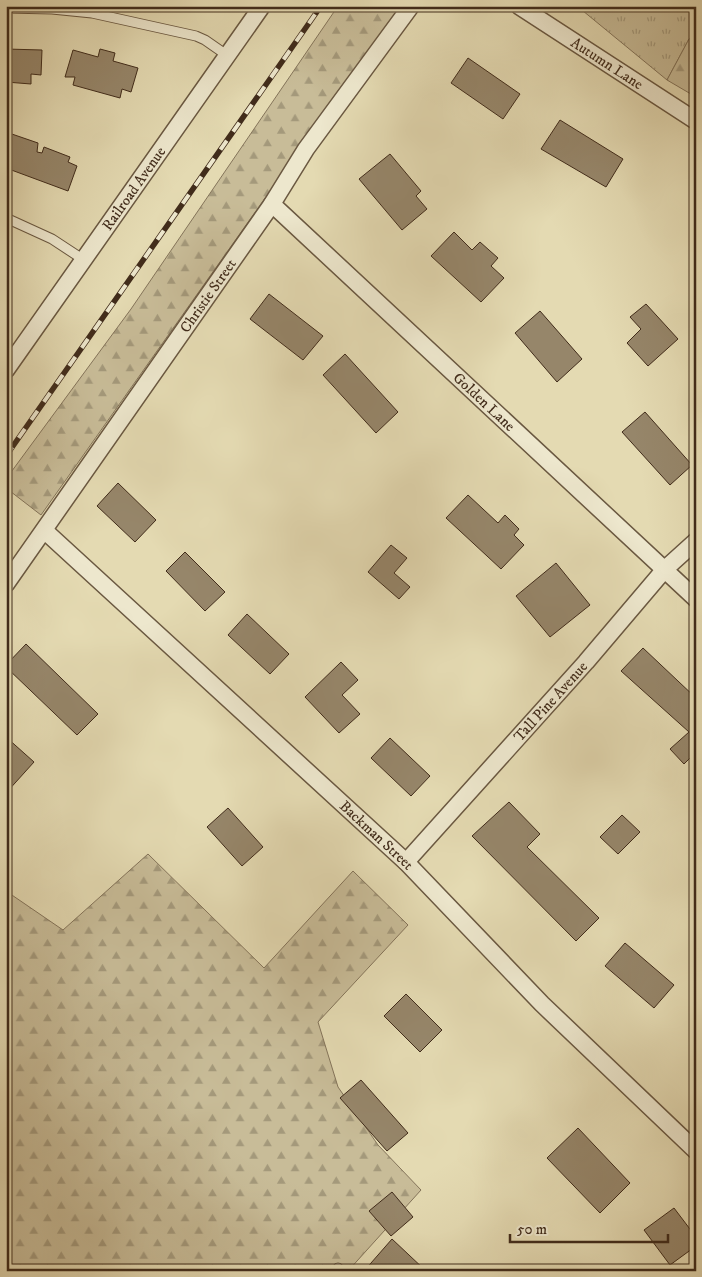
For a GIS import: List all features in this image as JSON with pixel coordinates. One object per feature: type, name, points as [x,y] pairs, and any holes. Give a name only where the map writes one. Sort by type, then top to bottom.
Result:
[{"type":"street","name":"Railroad Avenue","points":[[6,370],[262,6]]},
{"type":"street","name":"Christie Street","points":[[6,584],[45,531],[272,204],[306,149],[411,6]]},
{"type":"street","name":"Autumn Lane","points":[[519,6],[696,121]]},
{"type":"street","name":"Golden Lane","points":[[272,204],[696,599]]},
{"type":"street","name":"Backman Street","points":[[45,531],[406,862],[542,1004],[696,1151]]},
{"type":"street","name":"Tall Pine Avenue","points":[[406,862],[579,670],[665,569],[696,541]]},
{"type":"lane","points":[[6,8],[52,9],[92,13],[196,36],[228,56]]},
{"type":"lane","points":[[6,218],[52,239],[84,260]]},
{"type":"green space","points":[[338,6],[401,6],[41,515],[6,488],[6,479],[131,309]]},
{"type":"green space","points":[[577,6],[696,6],[696,36],[689,39],[667,80]]},
{"type":"green space","points":[[696,36],[696,97],[667,80],[689,39]]},
{"type":"green space","points":[[148,854],[264,968],[353,871],[408,925],[318,1022],[338,1087],[378,1145],[421,1190],[348,1271],[6,1271],[6,891],[63,930]]},
{"type":"building","points":[[6,49],[42,50],[41,75],[31,74],[31,84],[6,82]]},
{"type":"building","points":[[100,49],[115,53],[113,61],[138,68],[131,92],[122,89],[120,98],[73,85],[75,77],[65,77],[73,50],[98,57]]},
{"type":"building","points":[[468,58],[520,94],[503,119],[451,83]]},
{"type":"building","points":[[560,120],[623,159],[606,187],[541,149]]},
{"type":"building","points":[[6,132],[38,143],[37,152],[42,153],[44,147],[70,157],[68,162],[77,166],[68,191],[6,168]]},
{"type":"building","points":[[390,154],[421,191],[416,196],[427,209],[402,230],[359,179]]},
{"type":"building","points":[[454,232],[472,250],[480,242],[498,258],[491,266],[504,278],[481,302],[431,256]]},
{"type":"building","points":[[269,294],[323,336],[303,360],[250,319]]},
{"type":"building","points":[[646,304],[678,339],[648,366],[627,343],[641,329],[630,317]]},
{"type":"building","points":[[540,311],[582,359],[557,382],[515,333]]},
{"type":"building","points":[[345,354],[398,412],[376,433],[323,375]]},
{"type":"building","points":[[645,412],[692,465],[670,485],[622,432]]},
{"type":"building","points":[[118,483],[156,520],[135,542],[97,506]]},
{"type":"building","points":[[468,495],[498,523],[505,515],[519,529],[514,535],[524,545],[501,569],[446,518]]},
{"type":"building","points":[[391,545],[407,558],[394,573],[410,587],[399,599],[368,572]]},
{"type":"building","points":[[185,552],[225,592],[205,611],[166,571]]},
{"type":"building","points":[[556,563],[590,605],[550,637],[516,596]]},
{"type":"building","points":[[247,614],[289,654],[270,674],[228,635]]},
{"type":"building","points":[[26,644],[98,714],[77,735],[6,667]]},
{"type":"building","points":[[643,648],[696,698],[696,752],[684,764],[670,749],[689,732],[621,671]]},
{"type":"building","points":[[341,662],[358,680],[342,695],[360,714],[339,733],[305,697]]},
{"type":"building","points":[[6,737],[34,762],[6,793]]},
{"type":"building","points":[[390,738],[430,776],[411,796],[371,758]]},
{"type":"building","points":[[509,802],[540,834],[527,847],[599,918],[576,941],[472,836]]},
{"type":"building","points":[[228,808],[263,847],[242,866],[207,827]]},
{"type":"building","points":[[622,815],[640,832],[618,854],[600,837]]},
{"type":"building","points":[[625,943],[674,985],[654,1008],[605,966]]},
{"type":"building","points":[[406,994],[442,1030],[420,1052],[384,1016]]},
{"type":"building","points":[[361,1080],[408,1133],[387,1151],[340,1098]]},
{"type":"building","points":[[578,1128],[630,1183],[600,1213],[547,1158]]},
{"type":"building","points":[[392,1192],[413,1217],[391,1236],[369,1211]]},
{"type":"building","points":[[674,1208],[696,1237],[696,1246],[670,1265],[644,1230]]},
{"type":"building","points":[[392,1239],[426,1271],[364,1271]]},
{"type":"railway","points":[[6,456],[321,6]]}]
